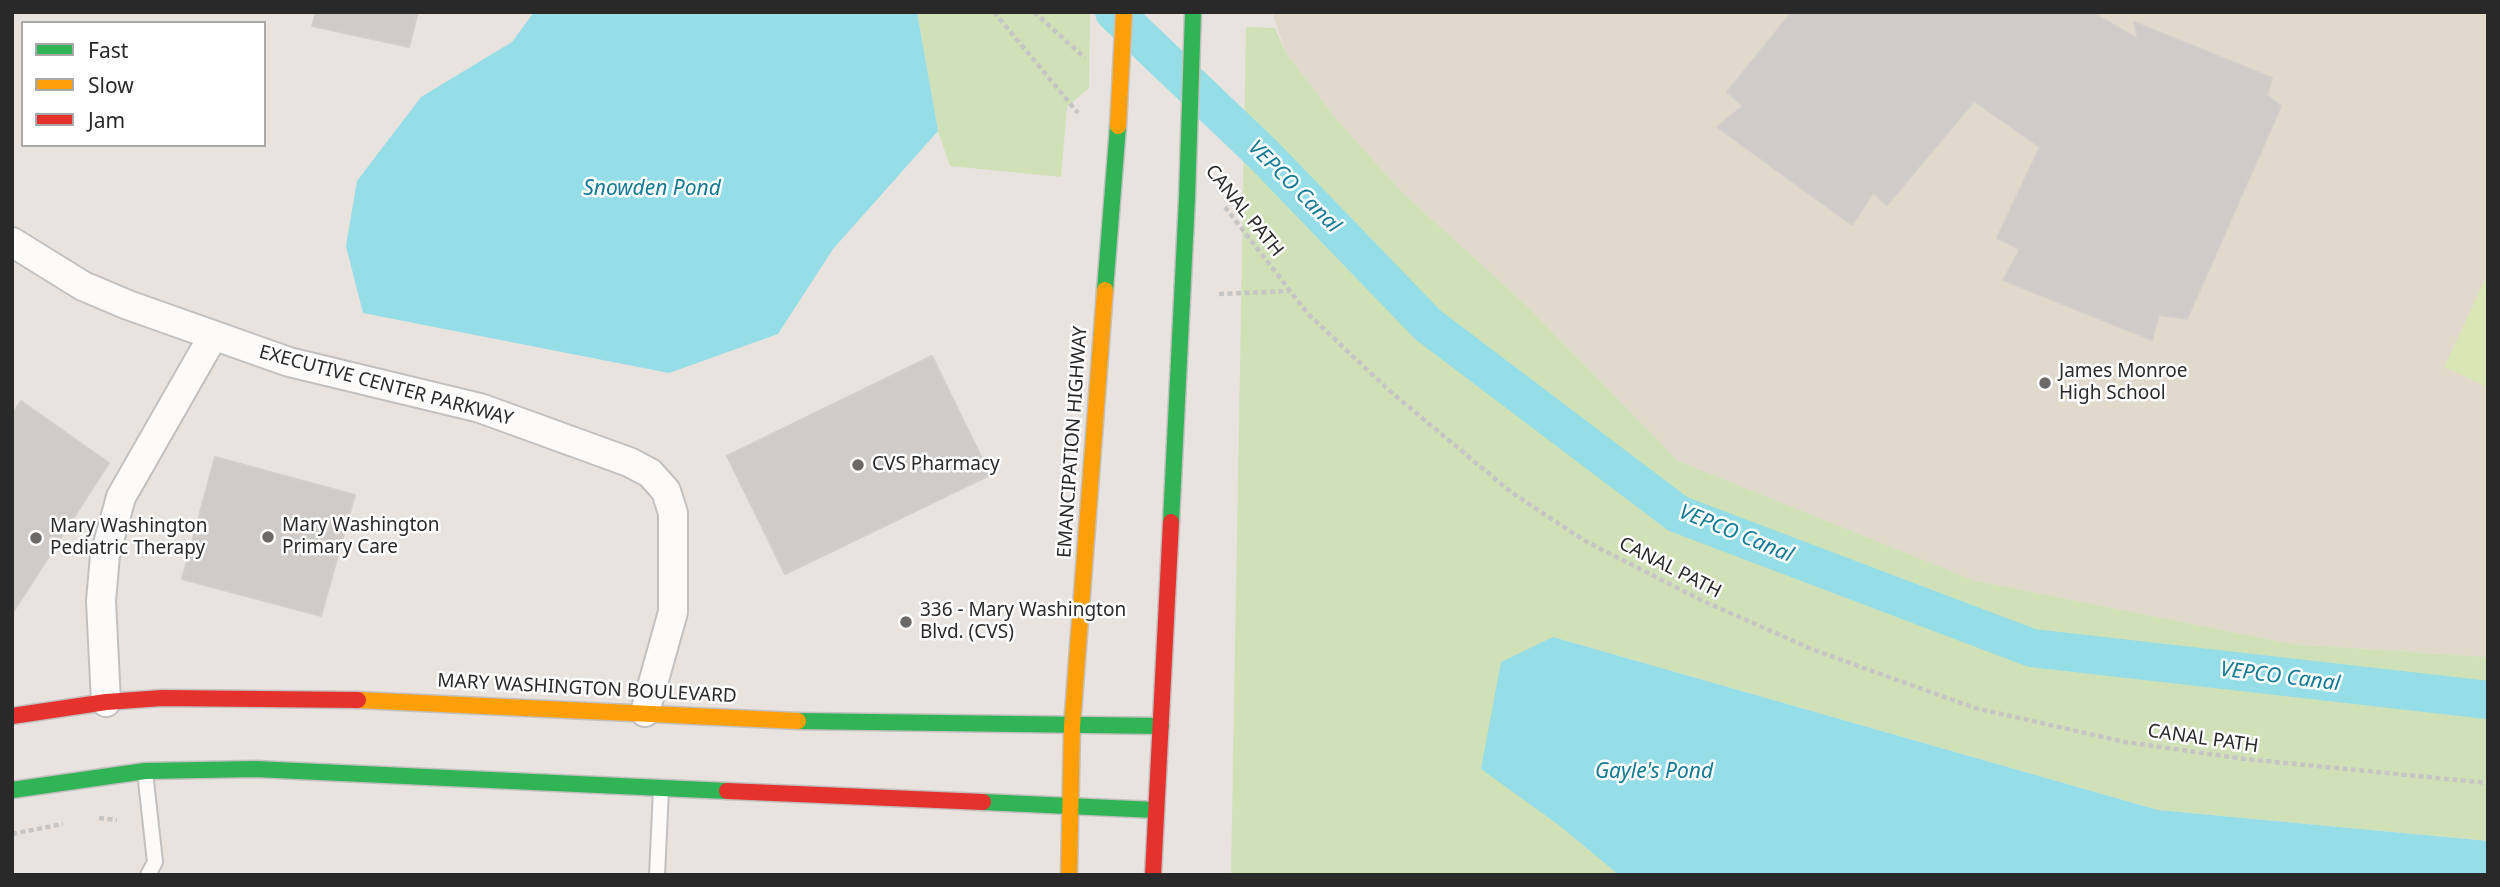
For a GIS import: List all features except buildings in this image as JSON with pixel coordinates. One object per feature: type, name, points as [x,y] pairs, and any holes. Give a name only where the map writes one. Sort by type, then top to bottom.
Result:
[{"type":"street","name":"EMANCIPATION HIGHWAY","points":[[1069,875],[1072,726],[1118,126],[1124,12]]},
{"type":"street","points":[[1153,875],[1187,198],[1193,12]]},
{"type":"street","name":"EXECUTIVE CENTER PARKWAY","points":[[12,242],[83,286],[213,335],[289,362],[480,408],[629,462],[650,473],[666,491],[674,513],[673,612],[645,712]]},
{"type":"street","points":[[106,702],[101,601],[105,555],[121,497],[213,335]]},
{"type":"street","name":"MARY WASHINGTON BOULEVARD","points":[[12,716],[106,702],[162,698],[305,698],[803,721],[1161,726]]},
{"type":"street","points":[[12,790],[145,771],[256,769],[1155,810]]},
{"type":"lane","points":[[145,771],[155,862],[148,875]]},
{"type":"lane","points":[[657,875],[661,789]]},
{"type":"path","points":[[994,12],[1078,113]]},
{"type":"path","points":[[1034,12],[1091,64]]},
{"type":"path","name":"CANAL PATH","points":[[1221,202],[1308,314],[1392,393],[1511,492],[1586,541],[1703,601],[1814,650],[1975,708],[2125,742],[2245,759],[2488,783]]},
{"type":"path","points":[[1214,294],[1290,291]]},
{"type":"path","points":[[93,818],[117,820]]},
{"type":"path","points":[[12,834],[66,823]]},
{"type":"shaded area","name":"James Monroe High School","points":[[1272,12],[2488,12],[2488,657],[2293,644],[1972,580],[1678,461],[1526,305],[1402,192],[1337,120],[1286,53]]},
{"type":"green space","points":[[917,12],[1090,12],[1089,88],[1067,107],[1061,177],[950,166],[938,131]]},
{"type":"green space","points":[[1246,27],[1275,28],[1286,53],[1337,120],[1402,192],[1526,305],[1678,461],[1973,580],[2293,644],[2488,657],[2488,841],[2158,810],[1553,637],[1560,826],[1619,875],[1231,875]]},
{"type":"green space","points":[[2488,273],[2488,387],[2444,367]]},
{"type":"water","name":"Snowden Pond","points":[[534,12],[917,12],[938,131],[833,249],[778,334],[669,373],[363,313],[346,246],[357,181],[421,97],[512,42]]},
{"type":"water","name":"Gayle's Pond","points":[[1553,637],[2158,810],[2488,841],[2488,875],[1619,875],[1560,826],[1481,769],[1501,662]]},
{"type":"waterway","name":"VEPCO Canal","points":[[1114,12],[1263,154],[1428,325],[1678,514],[2032,648],[2488,700]]},
{"type":"traffic: fast","points":[[1187,198],[1193,12]]},
{"type":"traffic: fast","points":[[1105,290],[1118,126]]},
{"type":"traffic: fast","points":[[1171,522],[1187,198]]},
{"type":"traffic: fast","points":[[798,721],[1161,726]]},
{"type":"traffic: fast","points":[[12,790],[145,771],[255,769],[727,791]]},
{"type":"traffic: fast","points":[[983,802],[1155,810]]},
{"type":"traffic: slow","points":[[1118,126],[1124,12]]},
{"type":"traffic: slow","points":[[1069,875],[1072,726],[1105,290]]},
{"type":"traffic: slow","points":[[358,700],[798,721]]},
{"type":"traffic: jam","points":[[1153,875],[1171,522]]},
{"type":"traffic: jam","points":[[12,716],[106,702],[162,698],[358,700]]},
{"type":"traffic: jam","points":[[727,791],[983,802]]},
{"type":"place","name":"James Monroe High School","points":[[2045,383]]},
{"type":"place","name":"CVS Pharmacy","points":[[858,465]]},
{"type":"place","name":"Mary Washington Primary Care","points":[[268,537]]},
{"type":"place","name":"Mary Washington Pediatric Therapy","points":[[36,538]]},
{"type":"place","name":"336 - Mary Washington Blvd. (CVS)","points":[[906,622]]}]
